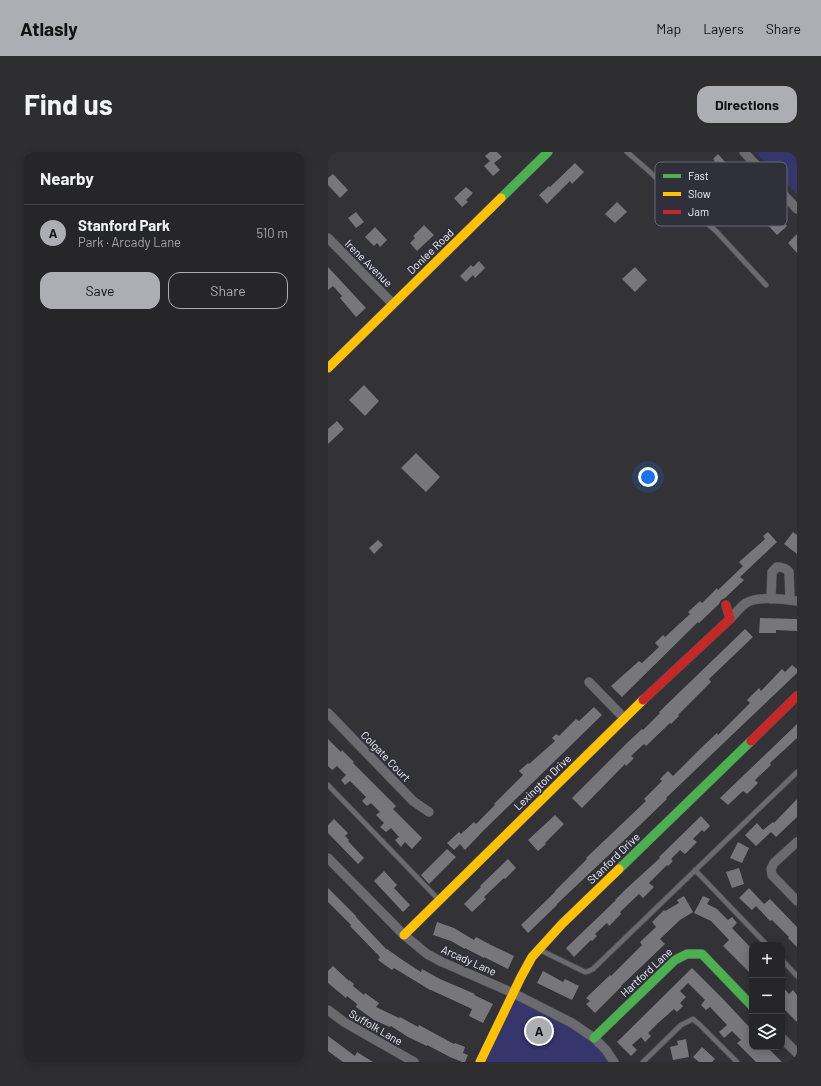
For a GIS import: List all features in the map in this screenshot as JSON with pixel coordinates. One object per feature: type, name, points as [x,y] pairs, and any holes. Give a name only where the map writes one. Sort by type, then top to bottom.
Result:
[{"type":"street","name":"Donlee Road","points":[[328,368],[548,152]]},
{"type":"street","points":[[744,152],[753,162]]},
{"type":"street","points":[[787,198],[797,209]]},
{"type":"street","name":"Irene Avenue","points":[[328,238],[393,304]]},
{"type":"street","points":[[726,605],[730,619],[745,604],[752,600],[794,600],[789,572],[787,569],[777,567],[772,572],[771,599]]},
{"type":"street","name":"Lexington Drive","points":[[404,935],[624,718],[730,619]]},
{"type":"street","points":[[588,682],[624,718]]},
{"type":"street","name":"Stanford Drive","points":[[480,1062],[526,966],[532,957],[562,924],[797,696]]},
{"type":"street","name":"Colgate Court","points":[[328,713],[413,802],[429,812]]},
{"type":"street","points":[[797,842],[774,863],[771,869],[772,875],[797,901]]},
{"type":"street","name":"Arcady Lane","points":[[328,858],[404,935],[427,954],[437,960],[513,993],[572,1024],[594,1038],[606,1050],[614,1062]]},
{"type":"street","name":"Hartford Lane","points":[[594,1038],[674,960],[684,954],[702,954],[749,1003]]},
{"type":"street","name":"Suffolk Lane","points":[[328,1010],[344,1022],[414,1062]]},
{"type":"street","points":[[785,1041],[797,1054]]},
{"type":"lane","points":[[627,152],[655,177]]},
{"type":"lane","points":[[710,226],[766,285]]},
{"type":"lane","points":[[539,949],[585,972],[593,969],[797,772]]},
{"type":"lane","points":[[328,785],[439,900]]},
{"type":"lane","points":[[695,870],[764,942]]},
{"type":"lane","points":[[785,963],[797,976]]},
{"type":"lane","points":[[643,1062],[681,1025],[693,1020],[699,1024],[737,1062]]},
{"type":"shaded area","points":[[755,152],[797,152],[797,195],[787,185],[787,162],[765,162]]},
{"type":"shaded area","points":[[516,1000],[548,1014],[580,1032],[597,1046],[609,1061],[485,1062]]},
{"type":"building","points":[[490,152],[497,152],[502,157],[494,163],[500,170],[493,176],[484,166],[490,161],[485,156]]},
{"type":"building","points":[[718,154],[725,162],[715,162],[713,159]]},
{"type":"building","points":[[575,163],[584,172],[572,184],[570,181],[547,204],[539,195],[549,186],[550,187]]},
{"type":"building","points":[[333,174],[348,190],[340,198],[328,185],[328,178]]},
{"type":"building","points":[[466,187],[473,193],[466,200],[468,202],[462,207],[454,198]]},
{"type":"building","points":[[617,202],[627,212],[615,223],[605,214]]},
{"type":"building","points":[[356,212],[364,222],[356,228],[348,218]]},
{"type":"building","points":[[424,225],[434,235],[417,251],[410,243],[415,238],[413,236]]},
{"type":"building","points":[[769,226],[787,226],[777,235]]},
{"type":"building","points":[[375,227],[387,240],[380,247],[377,243],[374,246],[365,237]]},
{"type":"building","points":[[797,234],[797,253],[788,243]]},
{"type":"building","points":[[479,261],[485,268],[475,278],[473,275],[466,282],[460,276],[471,265],[473,267]]},
{"type":"building","points":[[328,267],[366,308],[356,317],[340,298],[342,296],[333,286],[328,290]]},
{"type":"building","points":[[635,267],[647,280],[635,292],[622,279]]},
{"type":"building","points":[[364,385],[379,401],[365,416],[349,400]]},
{"type":"building","points":[[337,421],[344,429],[328,444],[328,429]]},
{"type":"building","points":[[416,453],[440,477],[426,492],[401,468]]},
{"type":"building","points":[[768,532],[777,542],[740,577],[744,580],[721,600],[719,604],[699,623],[698,622],[622,697],[611,686],[639,661],[642,663],[659,647],[655,643],[663,635],[665,637],[690,614],[688,612],[700,601],[702,603],[717,588],[718,590],[743,566],[739,562],[765,539],[763,536]]},
{"type":"building","points":[[793,532],[797,535],[797,554],[784,544]]},
{"type":"building","points":[[378,540],[383,545],[374,554],[369,548]]},
{"type":"building","points":[[760,618],[797,619],[797,631],[776,630],[776,633],[759,633]]},
{"type":"building","points":[[745,629],[753,637],[709,679],[711,682],[671,724],[670,723],[646,746],[644,744],[631,756],[634,758],[626,766],[625,764],[582,808],[572,798]]},
{"type":"building","points":[[792,665],[797,669],[797,673],[528,933],[521,925],[555,892],[587,859],[586,858],[646,801],[644,799],[662,781],[660,779],[668,771],[673,776],[717,733],[718,735],[750,703],[747,700],[759,688],[761,691],[782,669],[785,672]]},
{"type":"building","points":[[594,707],[602,715],[465,850],[460,844],[454,850],[447,843],[459,832],[461,834],[474,822],[476,824],[495,805],[494,804],[523,775],[519,771],[555,741],[552,738],[556,734],[559,736],[576,719],[579,721]]},
{"type":"building","points":[[797,724],[797,738],[770,763],[771,765],[755,780],[758,783],[747,794],[743,791],[728,805],[720,798]]},
{"type":"building","points":[[328,739],[341,752],[342,750],[396,806],[393,809],[422,838],[412,849],[405,842],[401,847],[395,840],[399,837],[391,828],[386,832],[380,827],[384,823],[376,815],[380,812],[371,803],[367,806],[362,801],[366,797],[350,781],[345,785],[341,780],[346,775],[337,766],[332,770],[328,766]]},
{"type":"building","points":[[797,799],[797,817],[776,837],[771,832],[756,846],[745,835],[757,823],[763,830],[773,822],[774,823]]},
{"type":"building","points":[[555,815],[564,824],[538,851],[528,840]]},
{"type":"building","points":[[701,816],[710,826],[704,832],[702,830],[693,839],[697,842],[685,854],[680,850],[671,859],[673,861],[649,883],[654,887],[643,898],[639,894],[620,912],[621,914],[609,926],[607,923],[595,934],[597,936],[574,957],[566,948],[660,858],[659,857]]},
{"type":"building","points":[[334,819],[348,833],[345,836],[349,840],[348,841],[364,858],[358,864],[328,833],[328,825]]},
{"type":"building","points":[[738,842],[749,848],[742,863],[730,858]]},
{"type":"building","points":[[447,849],[456,857],[429,884],[421,875]]},
{"type":"building","points":[[508,859],[516,868],[484,897],[486,899],[472,912],[464,904]]},
{"type":"building","points":[[739,868],[744,884],[732,888],[726,872]]},
{"type":"building","points":[[384,871],[397,885],[394,888],[410,905],[403,912],[374,881]]},
{"type":"building","points":[[328,888],[386,949],[421,972],[422,969],[493,1004],[483,1023],[469,1016],[472,1009],[430,990],[394,968],[392,970],[378,960],[380,957],[328,902]]},
{"type":"building","points":[[749,888],[764,904],[770,899],[797,927],[797,947],[772,920],[770,921],[756,906],[752,910],[739,898]]},
{"type":"building","points":[[684,896],[693,912],[680,920],[660,939],[665,944],[595,1013],[586,1004],[590,1001],[586,998],[610,975],[611,976],[642,945],[640,942],[656,927],[652,922],[664,910],[665,911],[679,903],[677,900]]},
{"type":"building","points":[[703,896],[710,899],[707,904],[717,909],[728,920],[732,917],[737,923],[732,928],[749,946],[749,972],[723,946],[729,940],[711,921],[694,913]]},
{"type":"building","points":[[437,922],[454,928],[474,940],[476,937],[514,956],[508,969],[451,941],[433,935]]},
{"type":"building","points":[[333,966],[354,984],[353,986],[364,995],[365,993],[379,1003],[376,1007],[399,1018],[400,1017],[418,1027],[419,1025],[454,1044],[455,1043],[465,1047],[463,1053],[468,1055],[465,1062],[450,1057],[408,1037],[391,1026],[390,1027],[374,1020],[356,1007],[357,1004],[347,996],[346,998],[328,983],[328,971]]},
{"type":"building","points":[[692,968],[749,1027],[749,1050],[770,1050],[782,1062],[756,1062],[737,1043],[741,1040],[732,1031],[724,1038],[719,1032],[727,1025],[710,1007],[706,1010],[701,1005],[705,1000],[688,983],[680,991],[686,997],[680,1003],[683,1006],[677,1012],[674,1009],[657,1024],[648,1033],[651,1036],[645,1042],[641,1037],[632,1045],[637,1050],[631,1056],[617,1042]]},
{"type":"building","points":[[543,971],[563,982],[565,979],[579,986],[572,1000],[537,983]]},
{"type":"building","points":[[785,989],[789,994],[793,990],[797,995],[797,1022],[785,1010]]},
{"type":"building","points":[[328,1036],[355,1056],[357,1052],[373,1062],[343,1062],[328,1051]]},
{"type":"building","points":[[686,1039],[689,1057],[673,1060],[670,1047],[678,1045],[677,1041]]},
{"type":"building","points":[[702,1047],[715,1059],[712,1062],[699,1062],[693,1057]]},
{"type":"traffic: fast","points":[[501,198],[548,152]]},
{"type":"traffic: fast","points":[[619,869],[751,741]]},
{"type":"traffic: fast","points":[[594,1038],[675,960],[687,954],[702,954],[749,1003]]},
{"type":"traffic: slow","points":[[328,368],[501,198]]},
{"type":"traffic: slow","points":[[404,935],[643,700]]},
{"type":"traffic: slow","points":[[480,1062],[532,957],[562,924],[619,869]]},
{"type":"traffic: jam","points":[[643,700],[730,619],[726,605]]},
{"type":"traffic: jam","points":[[751,741],[797,696]]},
{"type":"place","name":"Stanford Park","points":[[539,1031]]}]
